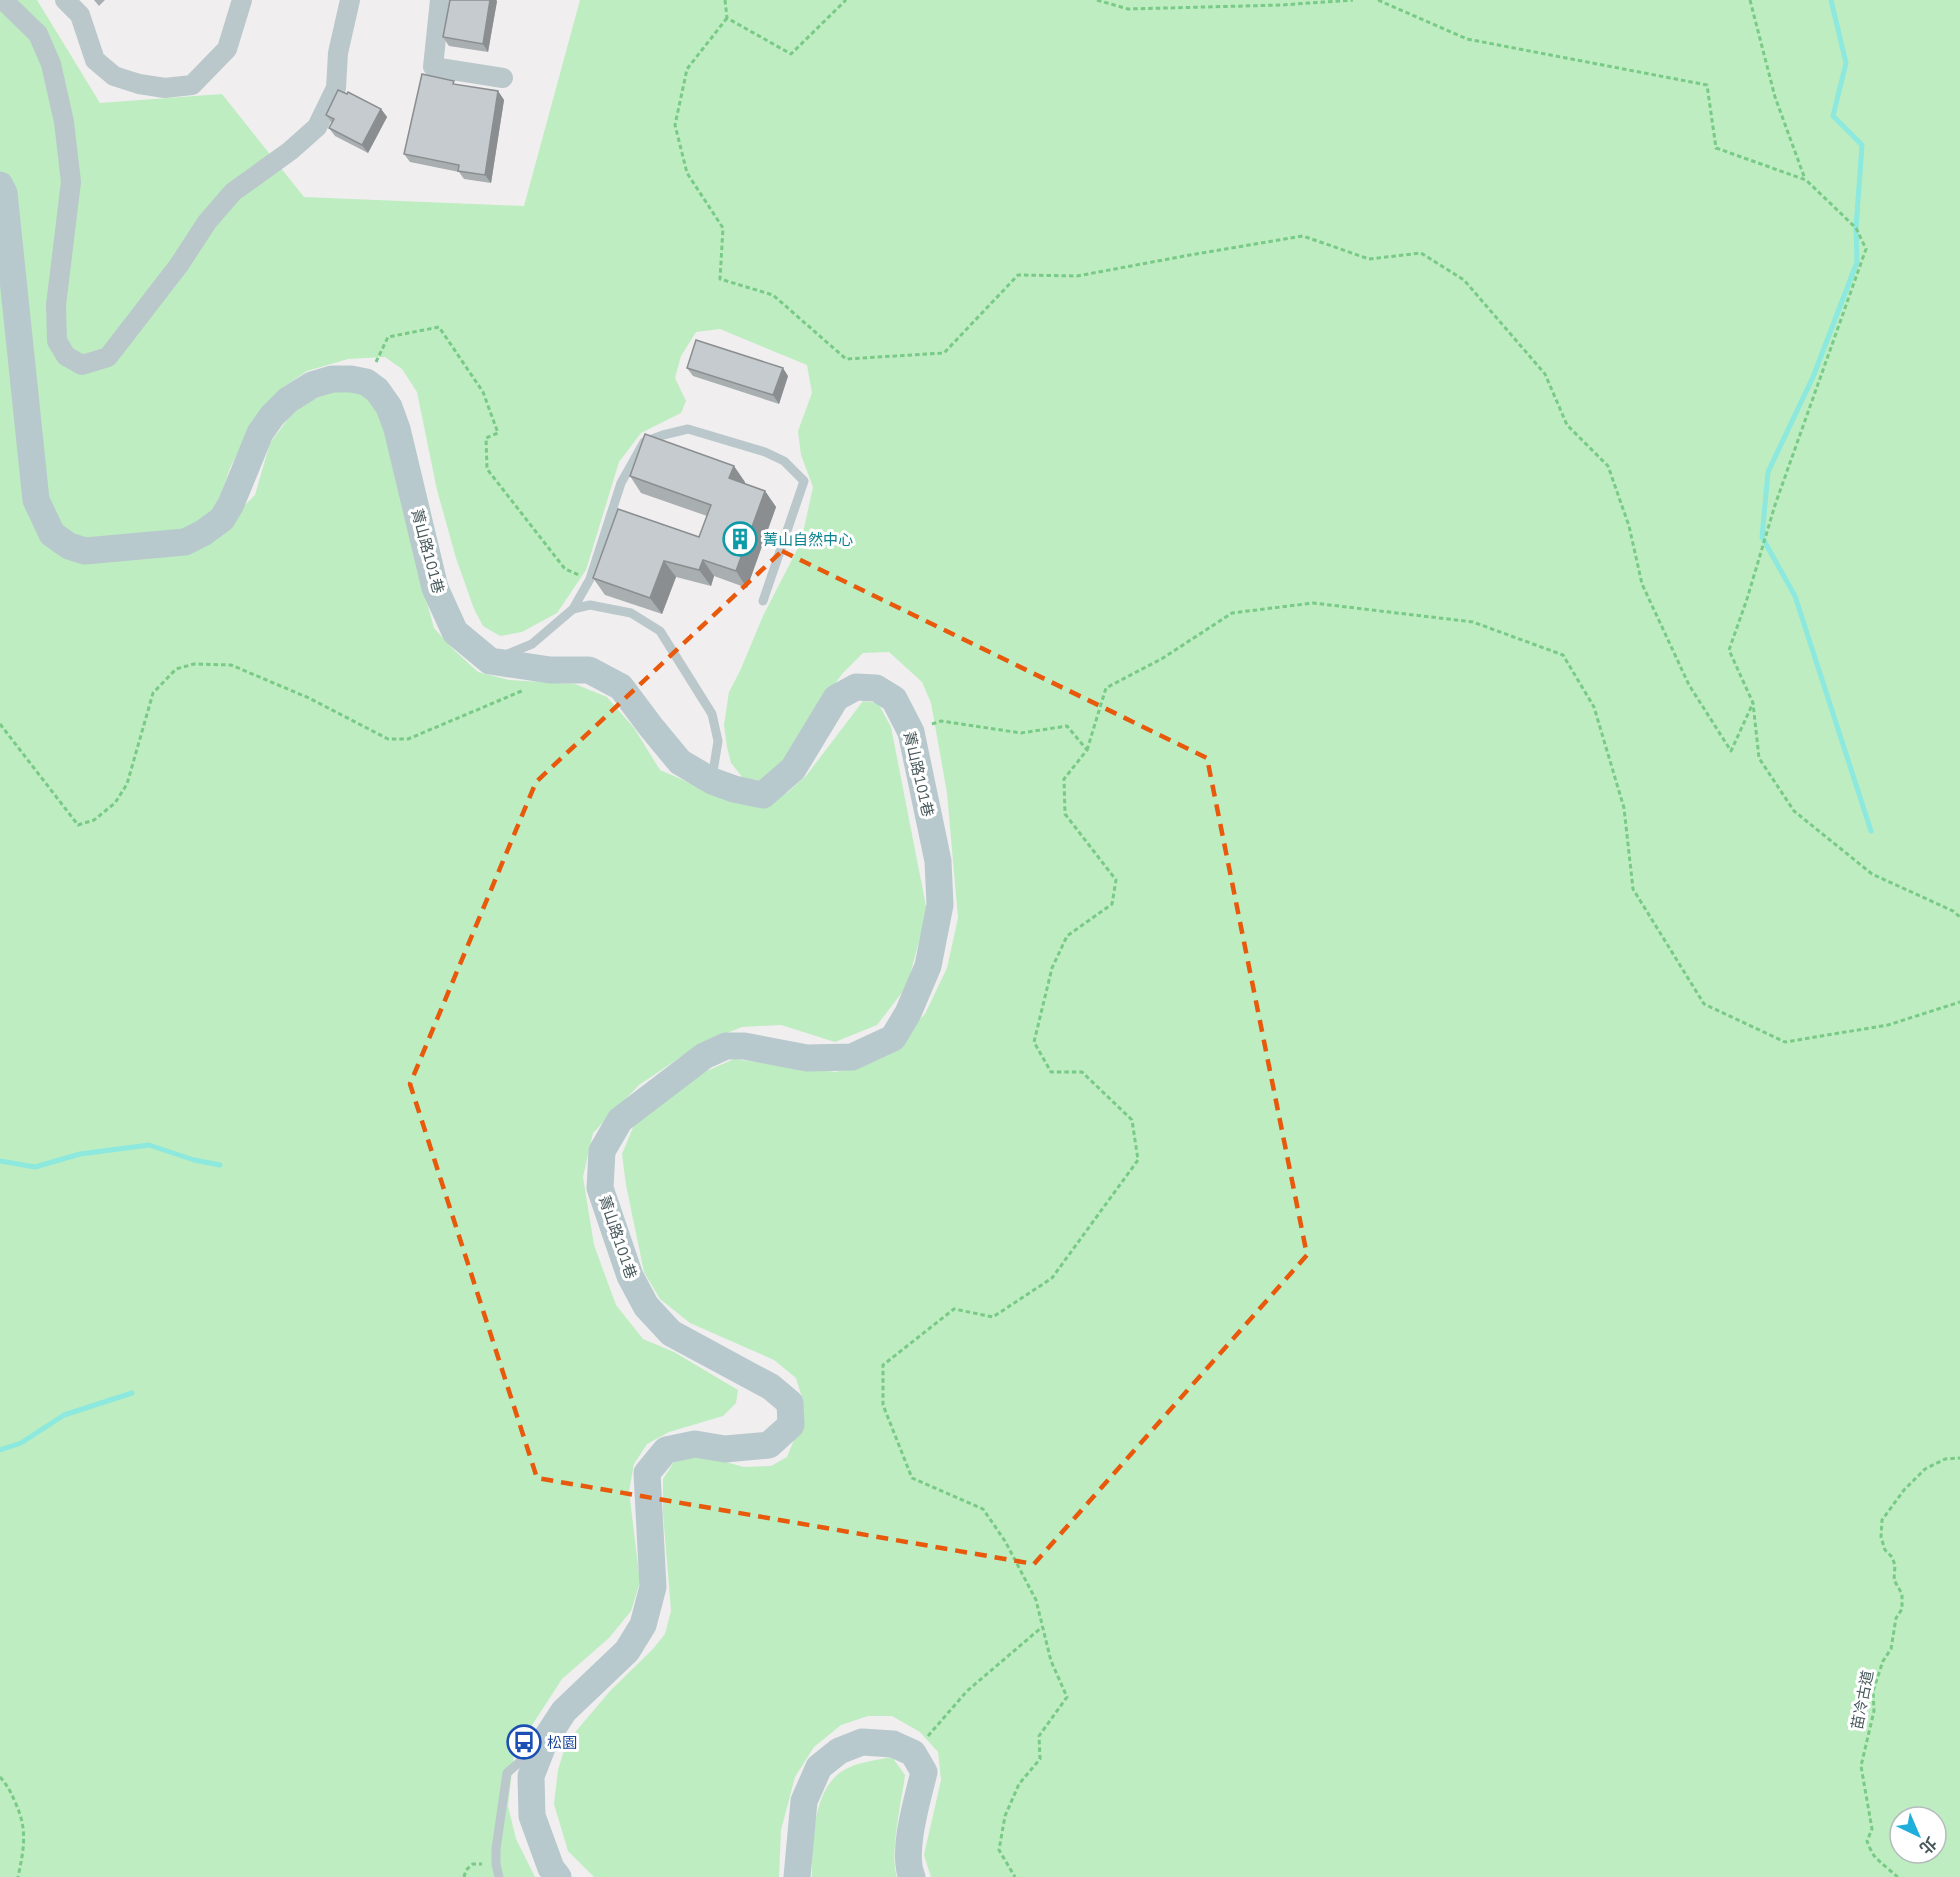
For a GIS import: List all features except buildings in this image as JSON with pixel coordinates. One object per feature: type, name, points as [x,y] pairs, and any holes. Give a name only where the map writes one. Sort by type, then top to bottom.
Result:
[{"type":"street","points":[[3,0],[38,34],[51,64],[64,122],[71,182],[56,305],[57,341],[66,356],[82,365],[108,357],[179,264],[207,222],[233,192],[291,151],[317,127],[336,88],[338,53],[350,0]]},
{"type":"street","points":[[65,0],[80,15],[96,60],[114,76],[139,84],[165,88],[192,85],[227,49],[242,0]]},
{"type":"street","points":[[440,0],[434,67],[503,78]]},
{"type":"street","points":[[0,185],[4,193],[36,500],[52,534],[69,546],[85,551],[185,542],[203,533],[222,519],[231,504],[260,433],[272,416],[288,400],[312,385],[332,379],[366,382]]},
{"type":"street","name":"菁山路101巷","points":[[366,382],[377,390],[389,406],[397,429],[435,588],[455,632],[490,661],[550,670],[589,670],[621,687],[680,762],[712,781],[734,789],[763,795],[793,770],[836,698],[856,687],[876,688],[894,699],[911,732],[938,861],[940,904],[928,966],[908,1013],[893,1038],[852,1057],[807,1058],[744,1046],[726,1046],[704,1056],[620,1120],[602,1151],[600,1188],[630,1276],[646,1306],[671,1333],[771,1387],[790,1403],[791,1425],[769,1445],[725,1449],[695,1444],[666,1450],[647,1473],[653,1587],[643,1625],[627,1651],[564,1711],[545,1740],[531,1776],[532,1816],[551,1868],[558,1877]]},
{"type":"street","points":[[797,1877],[804,1801],[819,1767],[838,1751],[862,1742],[893,1744],[912,1753],[924,1772],[909,1842],[912,1877]]},
{"type":"lane","points":[[490,661],[532,644],[573,609],[590,579],[621,483],[644,442],[688,429],[784,460],[804,481],[763,601]]},
{"type":"lane","points":[[573,609],[590,606],[630,613],[660,631],[712,714],[718,741],[712,781]]},
{"type":"lane","points":[[499,1877],[496,1849],[507,1773],[545,1740]]},
{"type":"path","points":[[724,0],[727,18],[687,69],[675,125],[687,173],[723,228],[720,279],[773,295],[846,359],[944,353],[1018,275],[1077,276],[1303,236],[1369,259],[1421,253],[1464,280],[1545,374],[1567,425],[1608,466],[1629,526],[1642,584],[1689,685],[1731,751],[1753,703]]},
{"type":"path","points":[[727,18],[791,54],[846,0]]},
{"type":"path","points":[[1097,0],[1128,9],[1282,5],[1353,0]]},
{"type":"path","points":[[1378,0],[1467,39],[1707,85],[1716,148],[1806,180],[1857,228],[1866,249],[1775,505],[1729,650],[1753,703],[1759,758],[1794,811],[1872,874],[1953,911],[1960,917]]},
{"type":"path","points":[[1750,0],[1775,97],[1806,180]]},
{"type":"path","points":[[366,382],[388,337],[439,327],[483,392],[498,433],[486,438],[488,469],[565,569],[590,579]]},
{"type":"path","points":[[1015,1877],[999,1850],[1005,1816],[1019,1784],[1040,1759],[1039,1736],[1067,1697],[1051,1661],[1036,1600],[1005,1541],[983,1509],[912,1478],[883,1405],[883,1365],[954,1309],[993,1317],[1052,1278],[1138,1160],[1132,1120],[1082,1072],[1051,1072],[1034,1042],[1052,968],[1067,936],[1112,904],[1116,880],[1065,814],[1064,779],[1087,750],[1106,688],[1163,658],[1232,613],[1313,603],[1473,622],[1563,655],[1594,706],[1624,808],[1633,889],[1704,1004],[1785,1042],[1888,1025],[1960,1002]]},
{"type":"path","points":[[0,724],[78,825],[94,820],[115,803],[127,784],[153,693],[176,669],[194,663],[231,665],[309,698],[388,739],[408,739],[502,700],[534,685],[550,670]]},
{"type":"path","points":[[911,732],[941,721],[1021,733],[1067,726],[1087,750]]},
{"type":"path","name":"苗冷古道","points":[[1898,1877],[1876,1858],[1867,1841],[1872,1829],[1861,1766],[1874,1711],[1873,1691],[1882,1661],[1891,1649],[1896,1618],[1902,1609],[1902,1594],[1894,1580],[1895,1564],[1886,1551],[1881,1537],[1882,1520],[1904,1490],[1925,1469],[1945,1459],[1960,1458]]},
{"type":"path","points":[[912,1753],[967,1691],[1043,1626]]},
{"type":"path","points":[[0,1777],[7,1785],[22,1817],[25,1845],[18,1877]]},
{"type":"path","points":[[464,1877],[466,1870],[473,1864],[496,1864]]},
{"type":"highlighted area","points":[[782,551],[1207,758],[1307,1255],[1034,1564],[537,1478],[410,1084],[536,782]]},
{"type":"green space","points":[[0,0],[37,0],[100,103],[222,94],[304,197],[524,206],[580,0],[1960,0],[1960,1877],[931,1877],[924,1855],[941,1780],[938,1752],[920,1732],[892,1716],[868,1716],[841,1725],[814,1747],[795,1777],[781,1830],[779,1877],[594,1877],[568,1851],[554,1804],[558,1770],[564,1750],[577,1730],[610,1691],[665,1634],[671,1611],[663,1514],[663,1479],[674,1462],[697,1454],[744,1467],[771,1466],[787,1457],[798,1430],[803,1401],[796,1378],[774,1360],[690,1323],[660,1299],[644,1272],[626,1185],[622,1154],[634,1125],[691,1078],[734,1059],[836,1072],[881,1058],[925,1014],[947,968],[958,918],[947,793],[931,703],[922,682],[889,652],[863,653],[842,674],[812,716],[783,765],[765,781],[743,778],[731,763],[724,725],[729,692],[763,616],[801,542],[813,487],[801,455],[798,431],[812,393],[807,365],[720,329],[696,332],[681,356],[675,378],[686,401],[681,413],[641,433],[619,462],[586,570],[557,613],[522,632],[500,636],[483,626],[474,609],[456,558],[437,490],[417,392],[402,369],[385,357],[348,359],[307,371],[282,388],[253,423],[230,468],[221,495],[245,505],[255,495],[270,443],[297,407],[347,385],[367,396],[384,420],[420,578],[434,628],[478,672],[509,680],[575,684],[607,697],[634,728],[660,770],[720,796],[760,808],[788,792],[806,776],[863,701],[878,703],[891,727],[927,911],[907,986],[877,1025],[835,1042],[781,1025],[742,1027],[700,1044],[639,1085],[593,1133],[583,1177],[594,1245],[616,1305],[643,1339],[674,1352],[738,1390],[736,1403],[723,1416],[669,1432],[647,1444],[634,1464],[629,1491],[640,1582],[631,1611],[609,1638],[562,1679],[514,1753],[508,1806],[516,1839],[535,1877],[0,1877]]},
{"type":"green space","points":[[892,1757],[905,1775],[895,1842],[897,1877],[812,1877],[816,1817],[826,1788],[846,1769]]},
{"type":"waterway","points":[[1831,0],[1846,63],[1833,116],[1862,145],[1856,228],[1857,262],[1813,377],[1768,472],[1762,537],[1795,596],[1871,831]]},
{"type":"waterway","points":[[0,1161],[35,1167],[80,1154],[149,1145],[194,1160],[220,1165]]},
{"type":"waterway","points":[[0,1450],[21,1443],[64,1415],[132,1393]]},
{"type":"place","name":"菁山自然中心","points":[[740,539]]},
{"type":"place","name":"松園","points":[[524,1742]]}]
